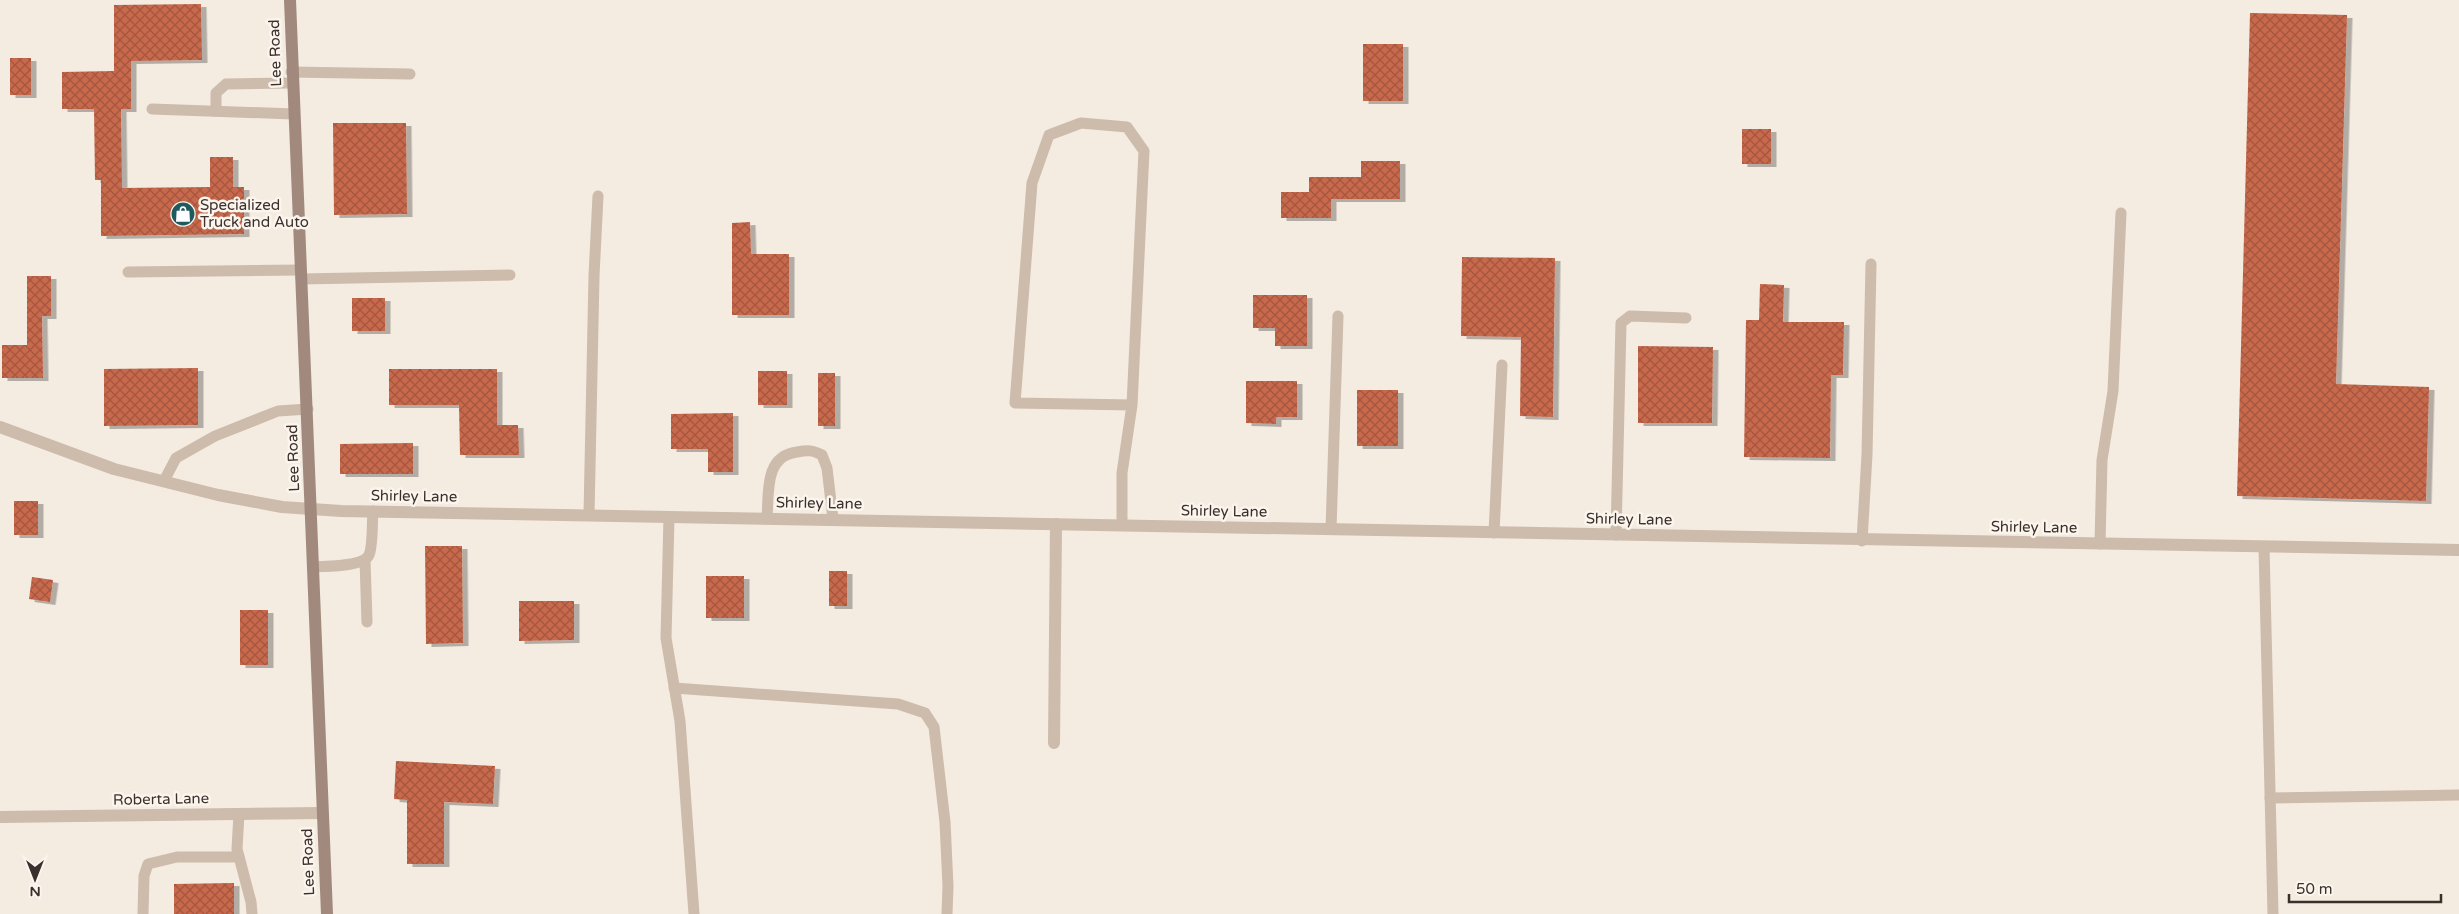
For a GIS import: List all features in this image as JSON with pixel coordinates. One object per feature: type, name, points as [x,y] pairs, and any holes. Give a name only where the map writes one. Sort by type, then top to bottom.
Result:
[{"type":"main road","name":"Lee Road","points":[[290,0],[312,509],[326,914]]},
{"type":"street","name":"Shirley Lane","points":[[0,427],[114,469],[282,507],[312,509],[373,512],[833,519],[1616,536],[2459,550]]},
{"type":"street","points":[[1054,743],[1056,524]]},
{"type":"street","name":"Roberta Lane","points":[[0,817],[322,813]]},
{"type":"lane","points":[[216,111],[216,93],[226,84],[292,77],[410,74]]},
{"type":"lane","points":[[152,109],[294,114]]},
{"type":"lane","points":[[1122,525],[1122,473],[1132,405],[1144,151],[1128,127],[1081,123],[1049,135],[1032,184],[1015,403],[1132,405]]},
{"type":"lane","points":[[589,515],[594,276],[598,196]]},
{"type":"lane","points":[[2100,544],[2102,460],[2113,391],[2121,213]]},
{"type":"lane","points":[[1862,540],[1867,463],[1871,264]]},
{"type":"lane","points":[[128,272],[301,275],[510,275]]},
{"type":"lane","points":[[1331,529],[1338,316]]},
{"type":"lane","points":[[1616,536],[1621,323],[1630,316],[1686,318]]},
{"type":"lane","points":[[1494,533],[1502,365]]},
{"type":"lane","points":[[164,481],[176,458],[215,436],[278,411],[308,409]]},
{"type":"lane","points":[[767,518],[769,480],[776,462],[786,453],[812,450],[822,455],[833,519]]},
{"type":"lane","points":[[314,567],[355,564],[365,560],[370,554],[373,512]]},
{"type":"lane","points":[[669,516],[666,638],[680,722],[694,914]]},
{"type":"lane","points":[[2264,547],[2273,914]]},
{"type":"lane","points":[[365,560],[366,622]]},
{"type":"lane","points":[[674,688],[898,704],[925,713],[934,726],[945,822],[948,914]]},
{"type":"lane","points":[[2270,798],[2459,795]]},
{"type":"lane","points":[[239,814],[239,857],[251,902],[252,914]]},
{"type":"lane","points":[[143,914],[144,876],[148,864],[178,857],[239,857]]},
{"type":"building","points":[[201,4],[202,60],[131,61],[131,109],[121,109],[122,188],[210,187],[210,157],[233,157],[233,187],[244,187],[244,234],[101,236],[101,180],[95,180],[94,109],[62,109],[62,72],[114,71],[114,5]]},
{"type":"building","points":[[2250,13],[2347,15],[2336,384],[2429,387],[2426,501],[2237,496]]},
{"type":"building","points":[[1363,44],[1403,44],[1403,101],[1363,101]]},
{"type":"building","points":[[10,58],[31,58],[31,95],[10,95]]},
{"type":"building","points":[[333,123],[406,123],[407,214],[334,215]]},
{"type":"building","points":[[1742,129],[1771,129],[1771,164],[1742,164]]},
{"type":"building","points":[[1361,161],[1400,161],[1400,199],[1331,199],[1331,218],[1281,218],[1281,192],[1309,192],[1309,177],[1361,177]]},
{"type":"building","points":[[750,222],[751,254],[789,254],[789,315],[732,315],[732,223]]},
{"type":"building","points":[[1462,257],[1555,258],[1553,417],[1520,416],[1521,337],[1461,336]]},
{"type":"building","points":[[27,276],[51,276],[51,316],[42,316],[43,378],[2,378],[2,345],[27,345]]},
{"type":"building","points":[[1760,284],[1784,285],[1783,322],[1844,322],[1843,375],[1831,375],[1830,458],[1744,457],[1746,320],[1759,320]]},
{"type":"building","points":[[1253,295],[1307,295],[1307,346],[1275,346],[1275,328],[1253,328]]},
{"type":"building","points":[[352,298],[385,298],[385,331],[352,331]]},
{"type":"building","points":[[1638,346],[1713,347],[1712,423],[1638,423]]},
{"type":"building","points":[[198,368],[198,425],[104,426],[104,369]]},
{"type":"building","points":[[389,369],[497,369],[497,425],[518,425],[519,455],[460,455],[459,405],[389,405]]},
{"type":"building","points":[[758,371],[787,371],[787,405],[758,405]]},
{"type":"building","points":[[818,373],[835,373],[835,426],[818,426]]},
{"type":"building","points":[[1246,381],[1297,381],[1297,417],[1276,417],[1276,424],[1246,423]]},
{"type":"building","points":[[1357,390],[1398,390],[1398,446],[1357,446]]},
{"type":"building","points":[[733,413],[733,472],[708,472],[708,449],[671,449],[671,414]]},
{"type":"building","points":[[413,443],[413,474],[340,474],[340,444]]},
{"type":"building","points":[[14,501],[38,501],[38,535],[14,535]]},
{"type":"building","points":[[425,546],[462,546],[463,643],[426,644]]},
{"type":"building","points":[[829,571],[847,571],[847,606],[829,606]]},
{"type":"building","points":[[706,576],[744,576],[744,618],[706,618]]},
{"type":"building","points":[[32,577],[53,580],[50,602],[29,599]]},
{"type":"building","points":[[519,601],[574,601],[574,640],[519,641]]},
{"type":"building","points":[[240,610],[268,610],[268,665],[240,665]]},
{"type":"building","points":[[396,761],[495,766],[493,804],[444,802],[444,864],[407,864],[407,800],[394,799]]},
{"type":"building","points":[[234,883],[234,914],[174,914],[174,884]]},
{"type":"place","name":"Specialized Truck and Auto","points":[[183,214]]}]
